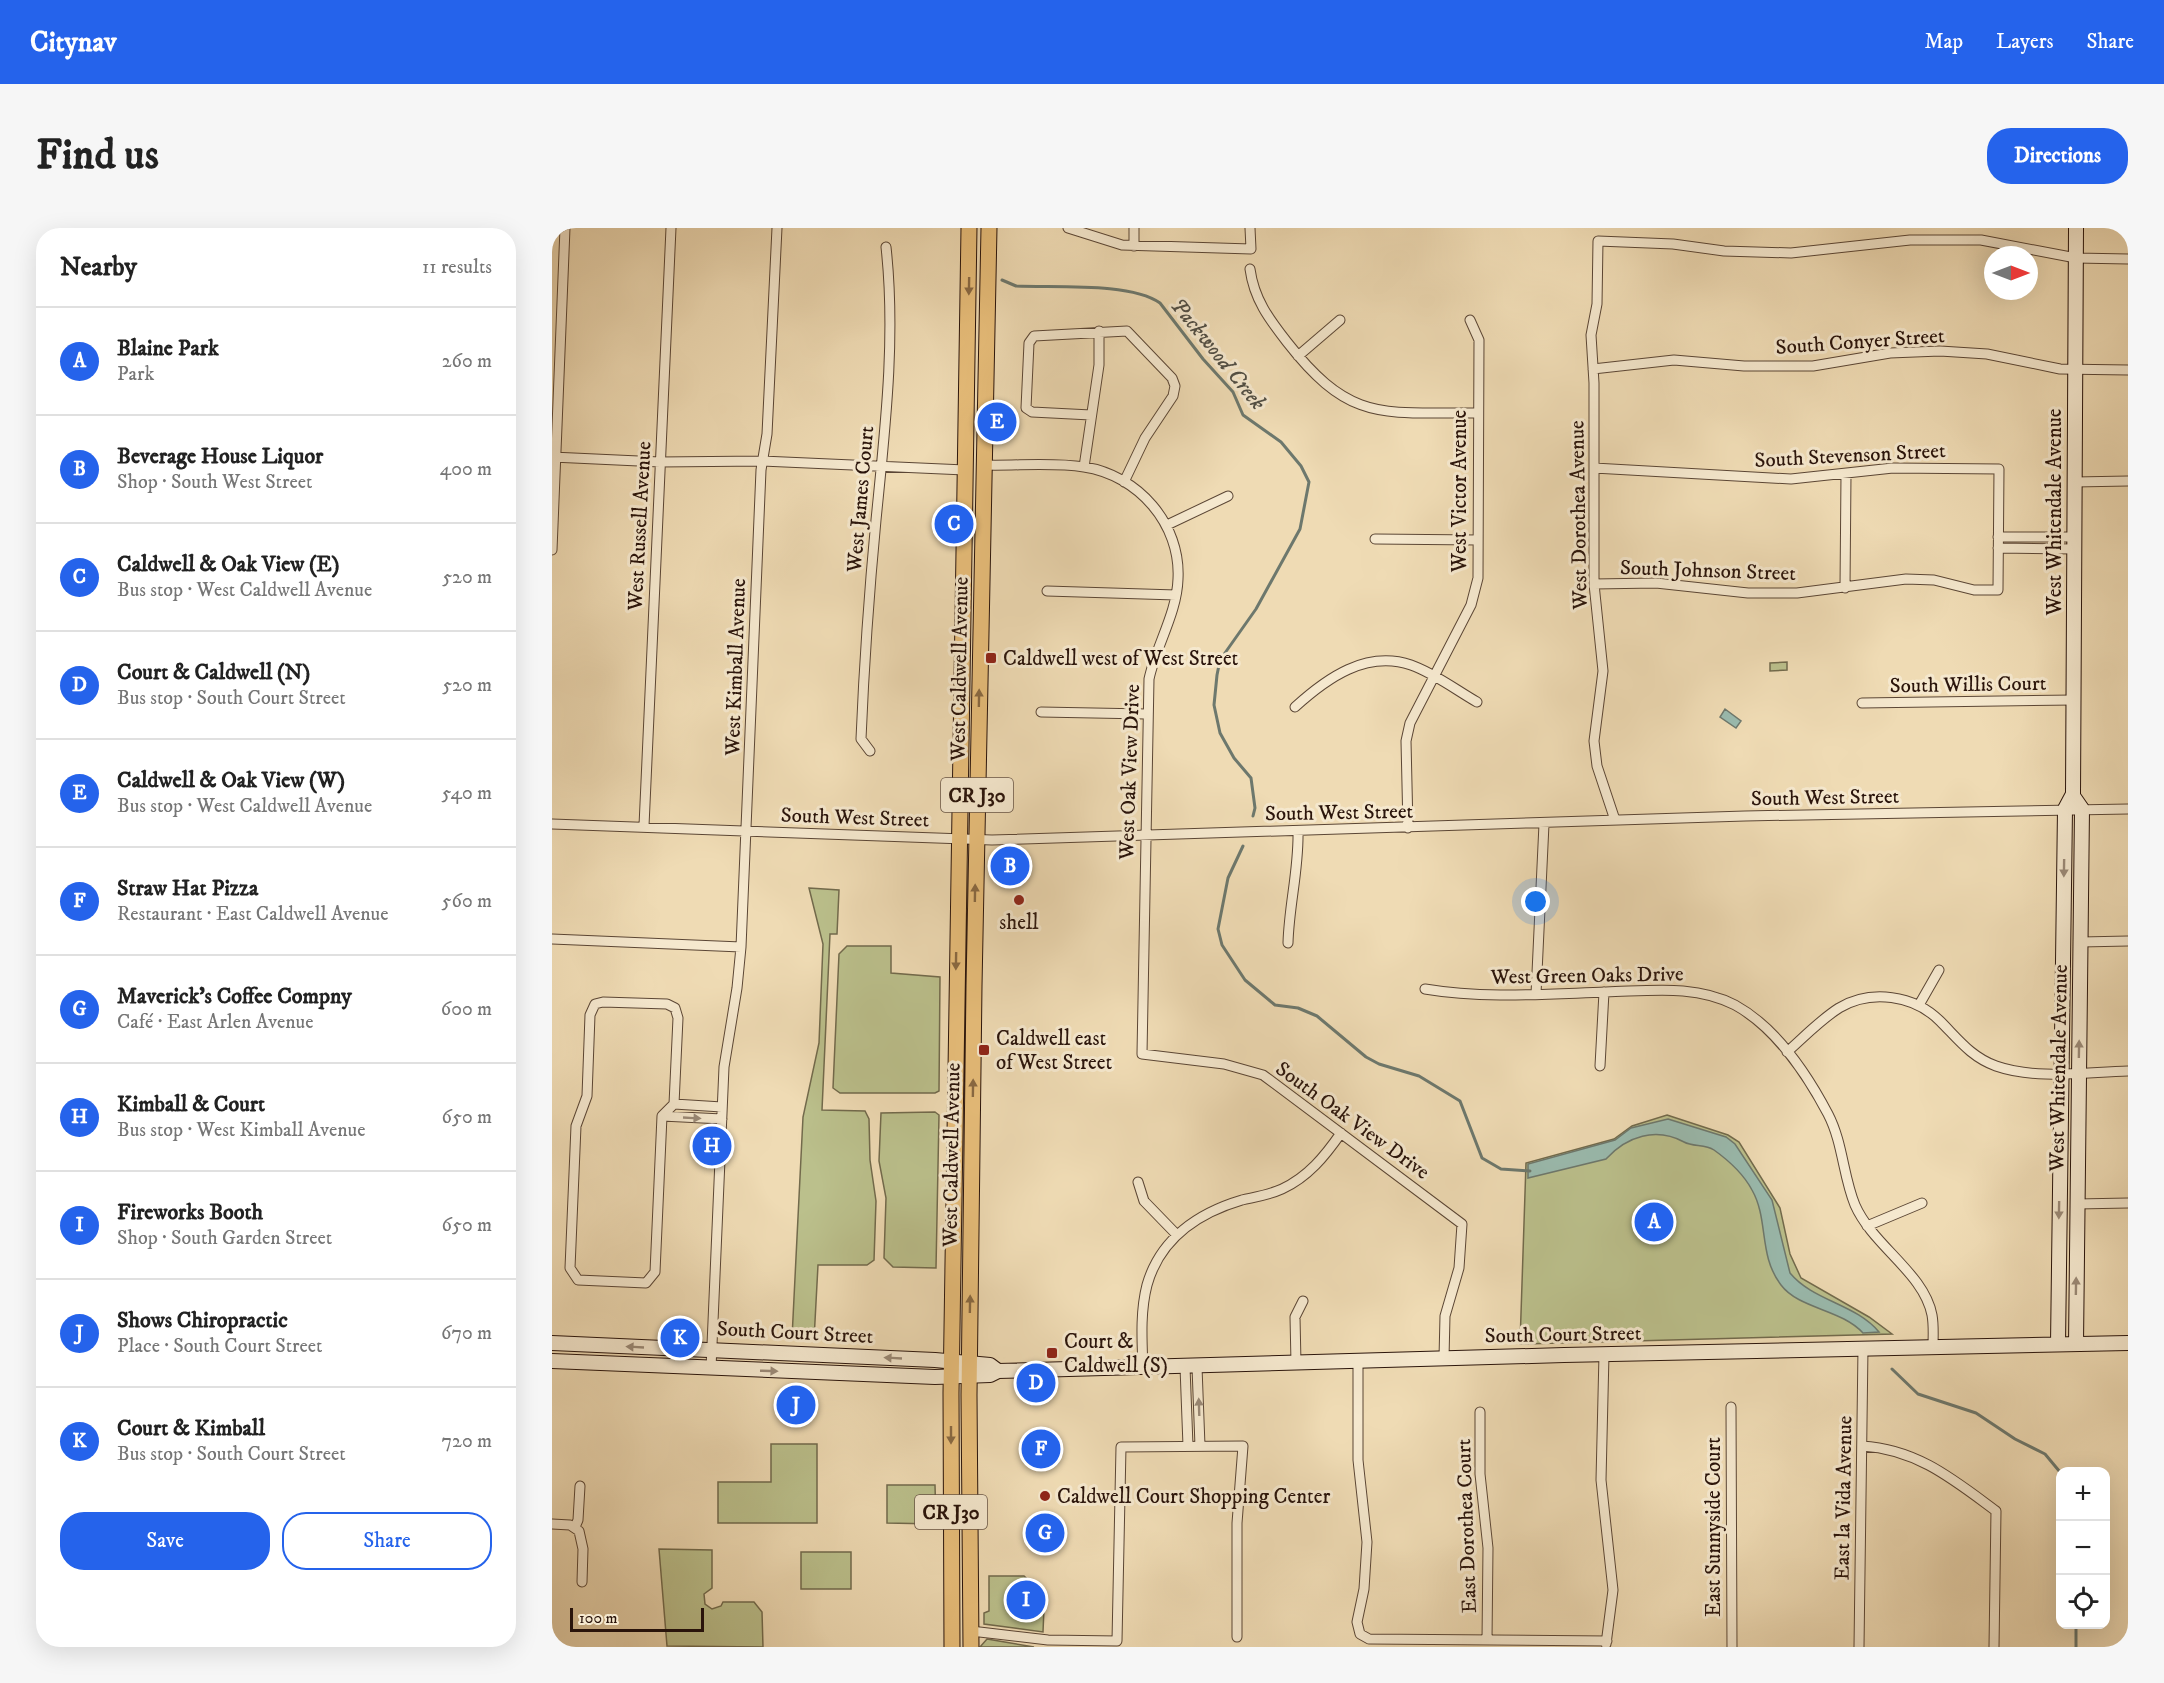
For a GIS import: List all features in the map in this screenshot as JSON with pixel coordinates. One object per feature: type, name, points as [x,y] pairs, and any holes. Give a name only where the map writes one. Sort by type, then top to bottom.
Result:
[{"type":"main road","name":"West Caldwell Avenue","points":[[951,1368],[969,228]]},
{"type":"main road","name":"West Caldwell Avenue","points":[[969,1369],[976,840],[989,228]]},
{"type":"main road","points":[[965,470],[973,479],[974,546],[982,573]]},
{"type":"main road","points":[[955,1098],[963,1112],[963,1181],[971,1202]]},
{"type":"main road","name":"CR J30","points":[[951,1368],[952,1647]]},
{"type":"main road","name":"CR J30","points":[[969,1369],[971,1639]]},
{"type":"main road","points":[[952,1594],[960,1605],[961,1647]]},
{"type":"street","points":[[552,550],[565,228]]},
{"type":"street","name":"West Russell Avenue","points":[[644,826],[671,228]]},
{"type":"street","name":"West Kimball Avenue","points":[[711,1368],[726,1048],[737,988],[741,947],[762,461],[767,434],[777,228]]},
{"type":"street","points":[[1068,228],[1106,241],[1134,246],[1251,249],[1250,228]]},
{"type":"street","points":[[1134,228],[1134,246]]},
{"type":"street","name":"West Whitendale Avenue","points":[[2073,796],[2076,228]]},
{"type":"street","name":"West Dorothea Avenue","points":[[1615,820],[1597,766],[1594,741],[1603,671],[1594,584],[1591,335],[1597,303],[1598,241],[1650,243],[1724,251],[1791,253],[1910,240],[1981,240],[2076,258]]},
{"type":"street","name":"West James Court","points":[[870,751],[861,739],[865,634],[882,466],[892,297],[886,246]]},
{"type":"street","points":[[2076,258],[2128,259]]},
{"type":"street","points":[[1250,269],[1255,291],[1266,315],[1322,383],[1337,394],[1369,409],[1387,412],[1478,413]]},
{"type":"street","points":[[1298,356],[1340,320]]},
{"type":"street","name":"West Victor Avenue","points":[[1408,828],[1406,741],[1410,723],[1432,676],[1471,605],[1478,578],[1479,340],[1470,320]]},
{"type":"street","points":[[1084,467],[1100,365],[1099,331]]},
{"type":"street","points":[[984,465],[1084,467],[1105,472],[1124,482],[1145,438],[1173,396],[1175,386],[1172,378],[1127,331],[1037,334],[1029,344],[1026,408],[1032,412],[1091,415]]},
{"type":"street","name":"South Conyer Street","points":[[1593,369],[1674,360],[1744,366],[1812,366],[1890,354],[1940,351],[1987,354],[2075,370],[2128,370]]},
{"type":"street","points":[[554,457],[660,462],[762,461],[965,470]]},
{"type":"street","name":"South Stevenson Street","points":[[1594,468],[1653,470],[1740,478],[1791,479],[1846,475],[1893,468],[1999,469],[1998,537]]},
{"type":"street","points":[[1845,588],[1846,475]]},
{"type":"street","points":[[2075,482],[2128,481]]},
{"type":"street","name":"West Oak View Drive","points":[[1124,482],[1151,503],[1167,525],[1178,561],[1176,595],[1155,652],[1149,679],[1146,714],[1142,1054]]},
{"type":"street","points":[[1167,525],[1228,496]]},
{"type":"street","points":[[1998,537],[2075,543],[1998,548],[1998,537]]},
{"type":"street","points":[[1375,539],[1478,540]]},
{"type":"street","name":"South Johnson Street","points":[[1594,584],[1656,583],[1748,592],[1797,592],[1906,579],[1925,579],[1974,590],[1998,590],[1998,548]]},
{"type":"street","points":[[1047,591],[1176,595]]},
{"type":"street","points":[[1295,707],[1338,673],[1361,664],[1393,662],[1412,666],[1477,702]]},
{"type":"street","name":"South Willis Court","points":[[1862,703],[2074,700]]},
{"type":"street","points":[[1041,712],[1146,714]]},
{"type":"street","points":[[2065,809],[2073,796],[2082,810]]},
{"type":"street","name":"West Whitendale Avenue","points":[[2058,1344],[2065,809]]},
{"type":"street","name":"South West Street","points":[[552,824],[976,840],[1615,820],[2128,809]]},
{"type":"street","name":"West Whitendale Avenue","points":[[2076,1344],[2082,810]]},
{"type":"street","points":[[1536,994],[1544,824]]},
{"type":"street","points":[[1288,943],[1289,908],[1297,870],[1298,831]]},
{"type":"street","points":[[552,939],[741,947]]},
{"type":"street","points":[[2081,942],[2128,941]]},
{"type":"street","points":[[1919,1005],[1939,970]]},
{"type":"street","name":"West Green Oaks Drive","points":[[1425,988],[1475,995],[1674,990],[1707,995],[1734,1005],[1755,1018],[1787,1052],[1817,1093],[1830,1117],[1840,1145],[1847,1180],[1867,1226],[1922,1291],[1932,1314],[1933,1347]]},
{"type":"street","points":[[1600,1066],[1604,992]]},
{"type":"street","points":[[1787,1052],[1831,1015],[1856,1000],[1891,997],[1919,1005],[1941,1022],[1960,1044],[1977,1057],[1995,1065],[2031,1072],[2128,1071]]},
{"type":"street","points":[[603,1002],[667,1004],[675,1008],[678,1017],[674,1104],[662,1116],[654,1277],[642,1284],[578,1280],[570,1268],[576,1124],[587,1099],[590,1015],[595,1005],[603,1002]]},
{"type":"street","name":"South Oak View Drive","points":[[1142,1054],[1224,1064],[1263,1075],[1462,1224],[1459,1268],[1445,1316],[1444,1358]]},
{"type":"street","points":[[674,1104],[722,1107]]},
{"type":"street","points":[[662,1116],[722,1119]]},
{"type":"street","points":[[1143,1368],[1142,1318],[1148,1283],[1156,1264],[1177,1235],[1213,1210],[1281,1189],[1303,1177],[1324,1158],[1341,1133]]},
{"type":"street","points":[[1138,1182],[1144,1201],[1177,1235]]},
{"type":"street","points":[[1867,1226],[1922,1203]]},
{"type":"street","points":[[2077,1204],[2128,1203]]},
{"type":"street","points":[[1296,1363],[1295,1317],[1303,1302]]},
{"type":"street","name":"South Court Street","points":[[552,1343],[712,1350],[969,1369],[990,1365],[998,1371],[1191,1367],[1358,1360],[2128,1343]]},
{"type":"street","name":"East la Vida Avenue","points":[[1859,1647],[1863,1348]]},
{"type":"street","points":[[1358,1360],[1358,1460],[1367,1542],[1364,1589],[1357,1622],[1360,1634],[1369,1639],[1606,1644],[1612,1590],[1601,1480],[1604,1354]]},
{"type":"street","name":"South Court Street","points":[[552,1361],[711,1368],[951,1368]]},
{"type":"street","points":[[1188,1446],[1191,1367]]},
{"type":"street","points":[[1191,1367],[1200,1446]]},
{"type":"street","name":"East Sunnyside Court","points":[[1731,1407],[1732,1647]]},
{"type":"street","name":"East Dorothea Court","points":[[1479,1412],[1480,1474],[1488,1548],[1487,1640]]},
{"type":"street","points":[[971,1639],[1048,1644],[1117,1641],[1121,1447],[1188,1446],[1243,1446],[1237,1523],[1236,1637]]},
{"type":"street","points":[[1862,1446],[1891,1449],[1926,1461],[1996,1511],[1995,1647]]},
{"type":"street","points":[[575,1527],[578,1520],[580,1486]]},
{"type":"street","points":[[552,1524],[575,1527]]},
{"type":"street","points":[[575,1527],[582,1539],[582,1582]]},
{"type":"green space","points":[[1787,662],[1787,670],[1770,671],[1770,663]]},
{"type":"green space","points":[[809,888],[839,890],[837,934],[830,934],[822,1110],[865,1111],[869,1119],[870,1160],[876,1201],[874,1260],[867,1265],[818,1265],[814,1340],[792,1338],[803,1117],[819,1043],[823,944]]},
{"type":"green space","points":[[847,946],[891,946],[891,973],[940,977],[939,1091],[935,1093],[840,1093],[833,1088],[839,954]]},
{"type":"green space","points":[[935,1112],[939,1115],[936,1268],[893,1267],[884,1258],[886,1198],[879,1161],[881,1113]]},
{"type":"green space","points":[[1667,1115],[1728,1135],[1739,1142],[1780,1208],[1790,1254],[1801,1278],[1869,1317],[1892,1334],[1520,1344],[1526,1163],[1614,1139],[1632,1126]]},
{"type":"green space","points":[[771,1444],[817,1444],[817,1523],[718,1523],[718,1482],[771,1482]]},
{"type":"green space","points":[[887,1485],[935,1485],[936,1524],[887,1523]]},
{"type":"green space","points":[[659,1549],[712,1550],[712,1588],[704,1594],[705,1604],[712,1609],[721,1606],[723,1602],[754,1602],[762,1612],[763,1647],[667,1646]]},
{"type":"green space","points":[[801,1552],[851,1552],[851,1589],[801,1589]]},
{"type":"green space","points":[[989,1576],[1024,1576],[1037,1588],[1036,1608],[1044,1608],[1043,1632],[984,1624],[984,1613],[989,1611]]},
{"type":"green space","points":[[987,1639],[1034,1647],[980,1647]]},
{"type":"water","points":[[1725,709],[1741,721],[1736,728],[1720,717]]},
{"type":"water","points":[[1668,1119],[1726,1137],[1735,1144],[1772,1200],[1790,1273],[1810,1290],[1859,1315],[1879,1332],[1863,1333],[1843,1319],[1798,1299],[1781,1285],[1769,1262],[1760,1213],[1752,1190],[1735,1168],[1710,1148],[1688,1144],[1663,1135],[1642,1136],[1623,1145],[1606,1159],[1528,1178],[1528,1164],[1615,1140],[1631,1128]]},
{"type":"waterway","name":"Packwood Creek","points":[[1002,280],[1016,286],[1111,289],[1147,296],[1160,303],[1203,359],[1233,392],[1243,415],[1281,442],[1301,466],[1309,482],[1300,529],[1256,609],[1220,660],[1217,675],[1214,705],[1220,733],[1234,758],[1251,778],[1255,808],[1253,816]]},
{"type":"waterway","name":"Packwood Creek","points":[[1243,846],[1228,878],[1218,929],[1222,945],[1245,980],[1275,1005],[1298,1008],[1317,1016],[1366,1057],[1379,1064],[1419,1076],[1460,1101],[1482,1158],[1501,1169],[1530,1171]]},
{"type":"waterway","name":"Packwood Creek","points":[[1892,1369],[1918,1394],[1976,1413],[2015,1439],[2045,1454],[2056,1467]]},
{"type":"waterway","name":"Packwood Creek","points":[[2076,1629],[2076,1647]]},
{"type":"place","name":"Caldwell & Oak View (W)","points":[[997,422]]},
{"type":"place","name":"Caldwell & Oak View (E)","points":[[954,524]]},
{"type":"place","name":"Caldwell west of West Street","points":[[991,658]]},
{"type":"place","name":"Beverage House Liquor","points":[[1010,866]]},
{"type":"place","name":"shell","points":[[1019,900]]},
{"type":"place","name":"Caldwell east of West Street","points":[[984,1050]]},
{"type":"place","name":"Kimball & Court","points":[[712,1146]]},
{"type":"place","name":"Blaine Park","points":[[1654,1222]]},
{"type":"place","name":"Court & Kimball","points":[[680,1338]]},
{"type":"place","name":"Court & Caldwell (S)","points":[[1052,1353]]},
{"type":"place","name":"Court & Caldwell (N)","points":[[1036,1383]]},
{"type":"place","name":"Shows Chiropractic","points":[[796,1405]]},
{"type":"place","name":"Straw Hat Pizza","points":[[1041,1449]]},
{"type":"place","name":"Caldwell Court Shopping Center","points":[[1045,1496]]},
{"type":"place","name":"Maverick's Coffee Compny","points":[[1045,1533]]},
{"type":"place","name":"Fireworks Booth","points":[[1026,1600]]}]
